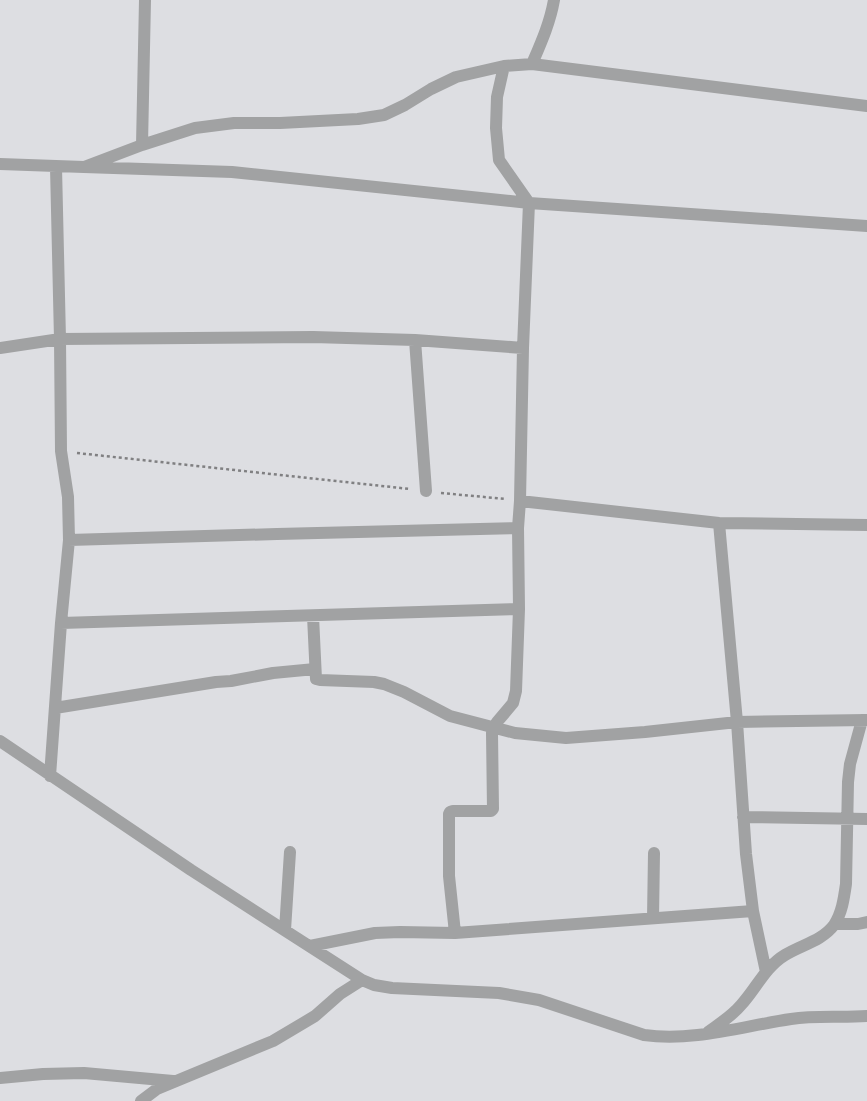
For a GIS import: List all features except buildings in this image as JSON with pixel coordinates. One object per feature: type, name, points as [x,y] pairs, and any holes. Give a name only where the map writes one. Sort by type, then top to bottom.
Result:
[{"type":"street","points":[[142,145],[145,0]]},
{"type":"street","points":[[532,64],[552,14],[554,0]]},
{"type":"street","points":[[84,167],[142,145],[195,128],[234,123],[280,123],[358,119],[384,115],[456,77],[504,66],[532,64],[867,106]]},
{"type":"street","points":[[455,933],[449,876],[449,814],[453,810],[491,811],[493,809],[492,733],[494,727],[513,703],[516,691],[519,609],[518,528],[529,203],[499,160],[496,128],[497,97],[504,66]]},
{"type":"street","points":[[0,164],[232,172],[529,203],[867,226]]},
{"type":"street","points":[[50,776],[61,623],[70,540],[68,497],[61,451],[56,167]]},
{"type":"street","points":[[0,348],[60,339],[313,337],[415,340],[523,348]]},
{"type":"street","points":[[415,340],[426,491]]},
{"type":"street","points":[[520,501],[718,523],[867,524]]},
{"type":"street","points":[[718,523],[737,722],[746,854],[754,910],[766,972]]},
{"type":"street","points":[[70,540],[518,528]]},
{"type":"street","points":[[61,623],[519,609]]},
{"type":"street","points":[[313,616],[316,678],[320,680],[374,682],[384,684],[404,692],[450,716],[521,734],[574,738],[737,722],[864,720],[848,773],[846,884],[844,901],[839,916],[834,924],[823,935],[785,955],[766,972],[741,1006],[706,1034]]},
{"type":"street","points":[[55,708],[216,682],[231,681],[273,673],[315,669]]},
{"type":"street","points":[[0,741],[191,870],[362,980],[374,984],[392,988],[499,993],[533,998],[644,1035],[660,1038],[706,1034],[792,1019],[828,1016],[850,1018],[867,1016]]},
{"type":"street","points":[[743,816],[867,819]]},
{"type":"street","points":[[285,930],[290,852]]},
{"type":"street","points":[[653,918],[654,853]]},
{"type":"street","points":[[310,946],[375,933],[455,933],[754,910]]},
{"type":"street","points":[[834,924],[858,924],[867,922]]},
{"type":"street","points":[[141,1101],[157,1089],[174,1081],[273,1041],[315,1016],[340,994],[362,980]]},
{"type":"street","points":[[0,1078],[43,1074],[84,1073],[174,1081]]},
{"type":"path","points":[[61,451],[520,501]]}]
